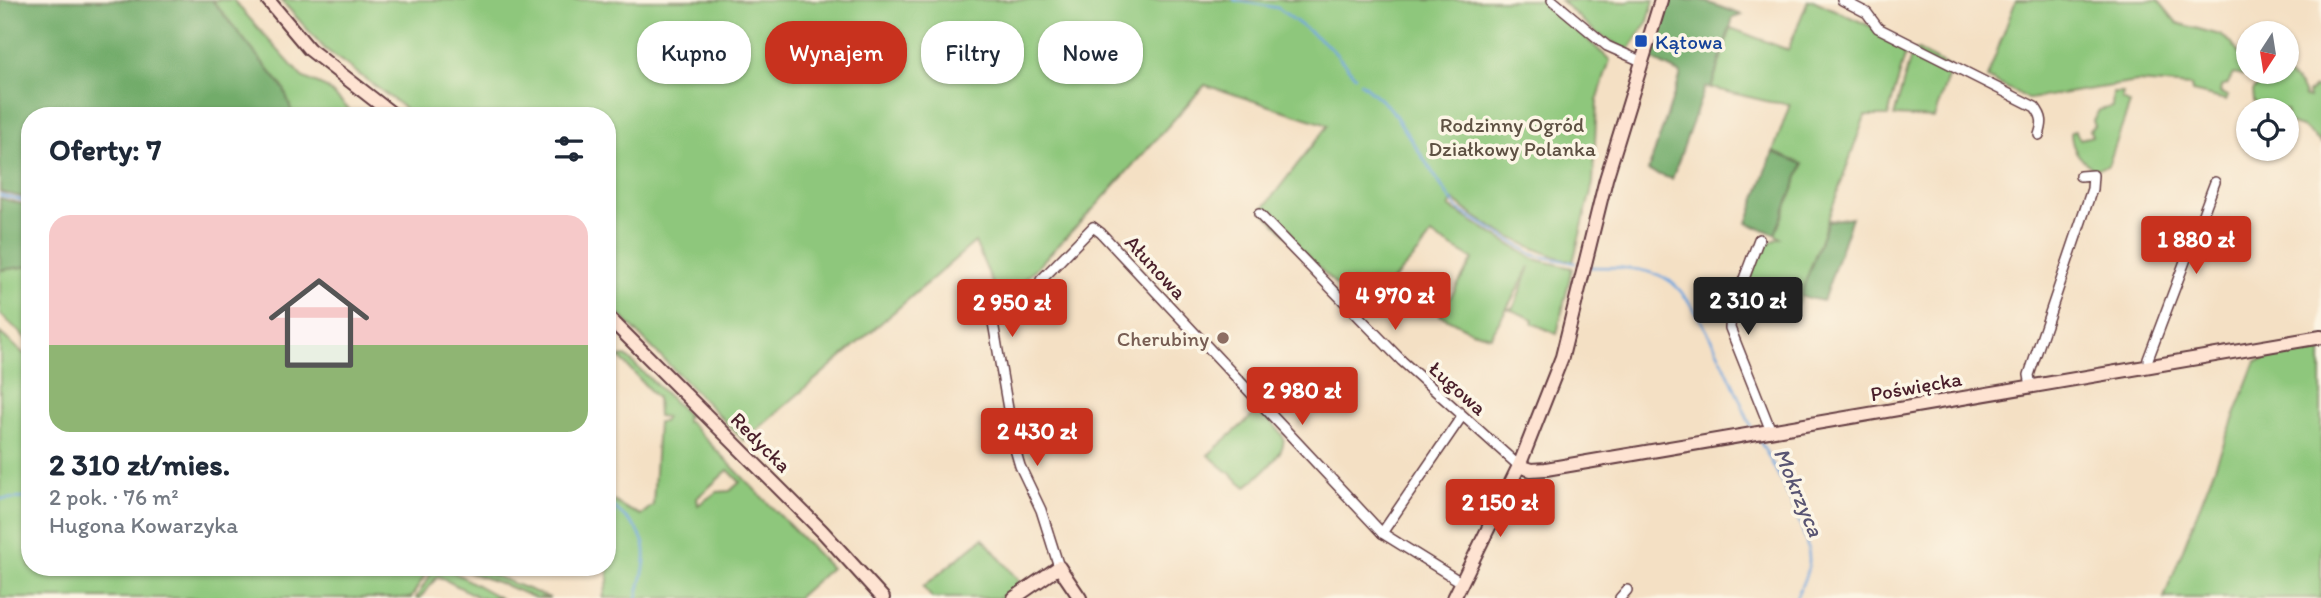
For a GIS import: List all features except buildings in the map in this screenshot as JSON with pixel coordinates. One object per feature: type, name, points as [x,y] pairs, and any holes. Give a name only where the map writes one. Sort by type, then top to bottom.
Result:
[{"type":"street","points":[[268,0],[309,49],[384,107]]},
{"type":"street","points":[[1552,0],[1607,46],[1641,61]]},
{"type":"street","points":[[1454,598],[1518,467],[1562,357],[1606,178],[1661,0]]},
{"type":"street","points":[[1842,0],[1867,13],[1878,28],[2035,107],[2041,115],[2039,135]]},
{"type":"street","points":[[2031,386],[2029,375],[2092,189],[2093,175],[2080,176]]},
{"type":"street","points":[[2148,365],[2215,182]]},
{"type":"street","name":"Ługowa","points":[[1259,214],[1402,361],[1518,467]]},
{"type":"street","name":"Ałunowa","points":[[1041,281],[1093,227],[1382,533],[1461,582]]},
{"type":"street","points":[[1759,239],[1731,313],[1730,328],[1771,430]]},
{"type":"street","points":[[991,311],[1020,466],[1041,510],[1059,567],[1080,598]]},
{"type":"street","name":"Redycka","points":[[616,325],[822,531],[883,598]]},
{"type":"street","name":"Poświęcka","points":[[1518,467],[1546,469],[2321,337]]},
{"type":"street","points":[[1382,533],[1462,416]]},
{"type":"street","points":[[1014,598],[1059,567]]},
{"type":"street","points":[[1620,598],[1627,590]]},
{"type":"green space","points":[[0,0],[212,0],[284,89],[290,107],[21,107],[21,197],[0,192]]},
{"type":"green space","points":[[212,0],[233,0],[302,77],[327,88],[347,107],[290,107],[284,89]]},
{"type":"green space","name":"Rodzinny Ogród Działkowy Polanka","points":[[281,0],[1544,0],[1610,60],[1597,101],[1593,183],[1573,262],[1542,252],[1510,237],[1480,220],[1454,200],[1449,207],[1534,259],[1572,268],[1557,334],[1532,323],[1533,319],[1509,309],[1514,307],[1530,267],[1491,336],[1471,331],[1440,315],[1473,259],[1431,235],[1420,251],[1363,312],[1262,210],[1328,125],[1205,85],[1097,205],[1007,298],[999,298],[975,242],[744,441],[616,311],[616,107],[403,107],[325,49]]},
{"type":"green space","points":[[1560,0],[1654,0],[1648,21],[1628,51],[1595,32]]},
{"type":"green space","points":[[1669,0],[1701,0],[1742,15],[1733,18],[1711,88],[1705,87],[1672,179],[1648,171],[1681,74],[1649,58]]},
{"type":"green space","points":[[1808,0],[1870,26],[1904,45],[1906,52],[1888,116],[1865,116],[1797,306],[1746,287],[1758,250],[1780,238],[1775,234],[1803,165],[1773,152],[1790,104],[1711,88],[1731,28],[1788,50]]},
{"type":"green space","points":[[2016,0],[2158,0],[2177,23],[2220,35],[2232,43],[2236,50],[2236,75],[2233,74],[2227,85],[2221,87],[2220,93],[2228,96],[2226,100],[2192,92],[2191,86],[2137,82],[2029,99],[1987,78]]},
{"type":"green space","points":[[1918,50],[1951,68],[1934,118],[1894,116],[1912,52]]},
{"type":"green space","points":[[2260,84],[2298,84],[2305,97],[2309,98],[2308,93],[2314,87],[2321,88],[2321,143],[2299,126],[2299,98],[2254,98],[2253,91]]},
{"type":"green space","points":[[2113,93],[2123,93],[2122,99],[2130,104],[2108,166],[2094,169],[2077,154],[2071,132],[2075,131],[2080,139],[2092,136],[2090,130],[2095,126],[2093,121],[2099,110],[2112,107]]},
{"type":"green space","points":[[1773,152],[1803,164],[1775,234],[1747,223]]},
{"type":"green space","points":[[0,198],[21,204],[21,267],[0,270]]},
{"type":"green space","points":[[1852,217],[1823,301],[1800,296],[1828,221]]},
{"type":"green space","points":[[21,267],[21,334],[0,314],[0,270]]},
{"type":"green space","points":[[0,333],[21,351],[21,576],[424,576],[411,598],[0,598]]},
{"type":"green space","points":[[2321,344],[2321,598],[2164,598],[2256,361],[2300,353],[2299,348]]},
{"type":"green space","points":[[626,356],[689,416],[686,416],[686,422],[689,422],[831,568],[797,598],[603,598],[608,576],[616,576],[616,502],[641,515],[653,505],[658,422],[663,422],[666,417],[658,416],[657,398],[619,357]],"holes":[[[728,470],[740,482],[730,491],[717,492],[698,505],[697,498]]]},
{"type":"green space","points":[[1259,410],[1282,435],[1282,448],[1272,463],[1246,487],[1208,455]]},
{"type":"green space","points":[[983,538],[1022,585],[1005,598],[932,598],[923,587]]},
{"type":"green space","points":[[429,576],[438,576],[420,598],[416,598]]},
{"type":"green space","points":[[438,576],[460,576],[500,598],[480,598]]},
{"type":"green space","points":[[480,576],[495,576],[550,598],[535,598]]},
{"type":"waterway","name":"Mokrzyca","points":[[1234,0],[1278,8],[1330,47],[1355,76]]},
{"type":"waterway","name":"Mokrzyca","points":[[1360,82],[1391,109],[1459,210],[1534,255],[1575,263]]},
{"type":"waterway","points":[[0,195],[21,200]]},
{"type":"waterway","name":"Mokrzyca","points":[[1590,267],[1657,274],[1677,287],[1690,303],[1715,346],[1751,427]]},
{"type":"waterway","name":"Mokrzyca","points":[[1759,440],[1790,500],[1808,550],[1807,571],[1796,598]]},
{"type":"waterway","points":[[0,499],[21,498]]},
{"type":"waterway","points":[[616,509],[634,527],[644,545],[645,564],[637,598]]},
{"type":"place","name":"Kątowa","points":[[1641,41]]},
{"type":"place","name":"Cherubiny","points":[[1223,338]]}]
